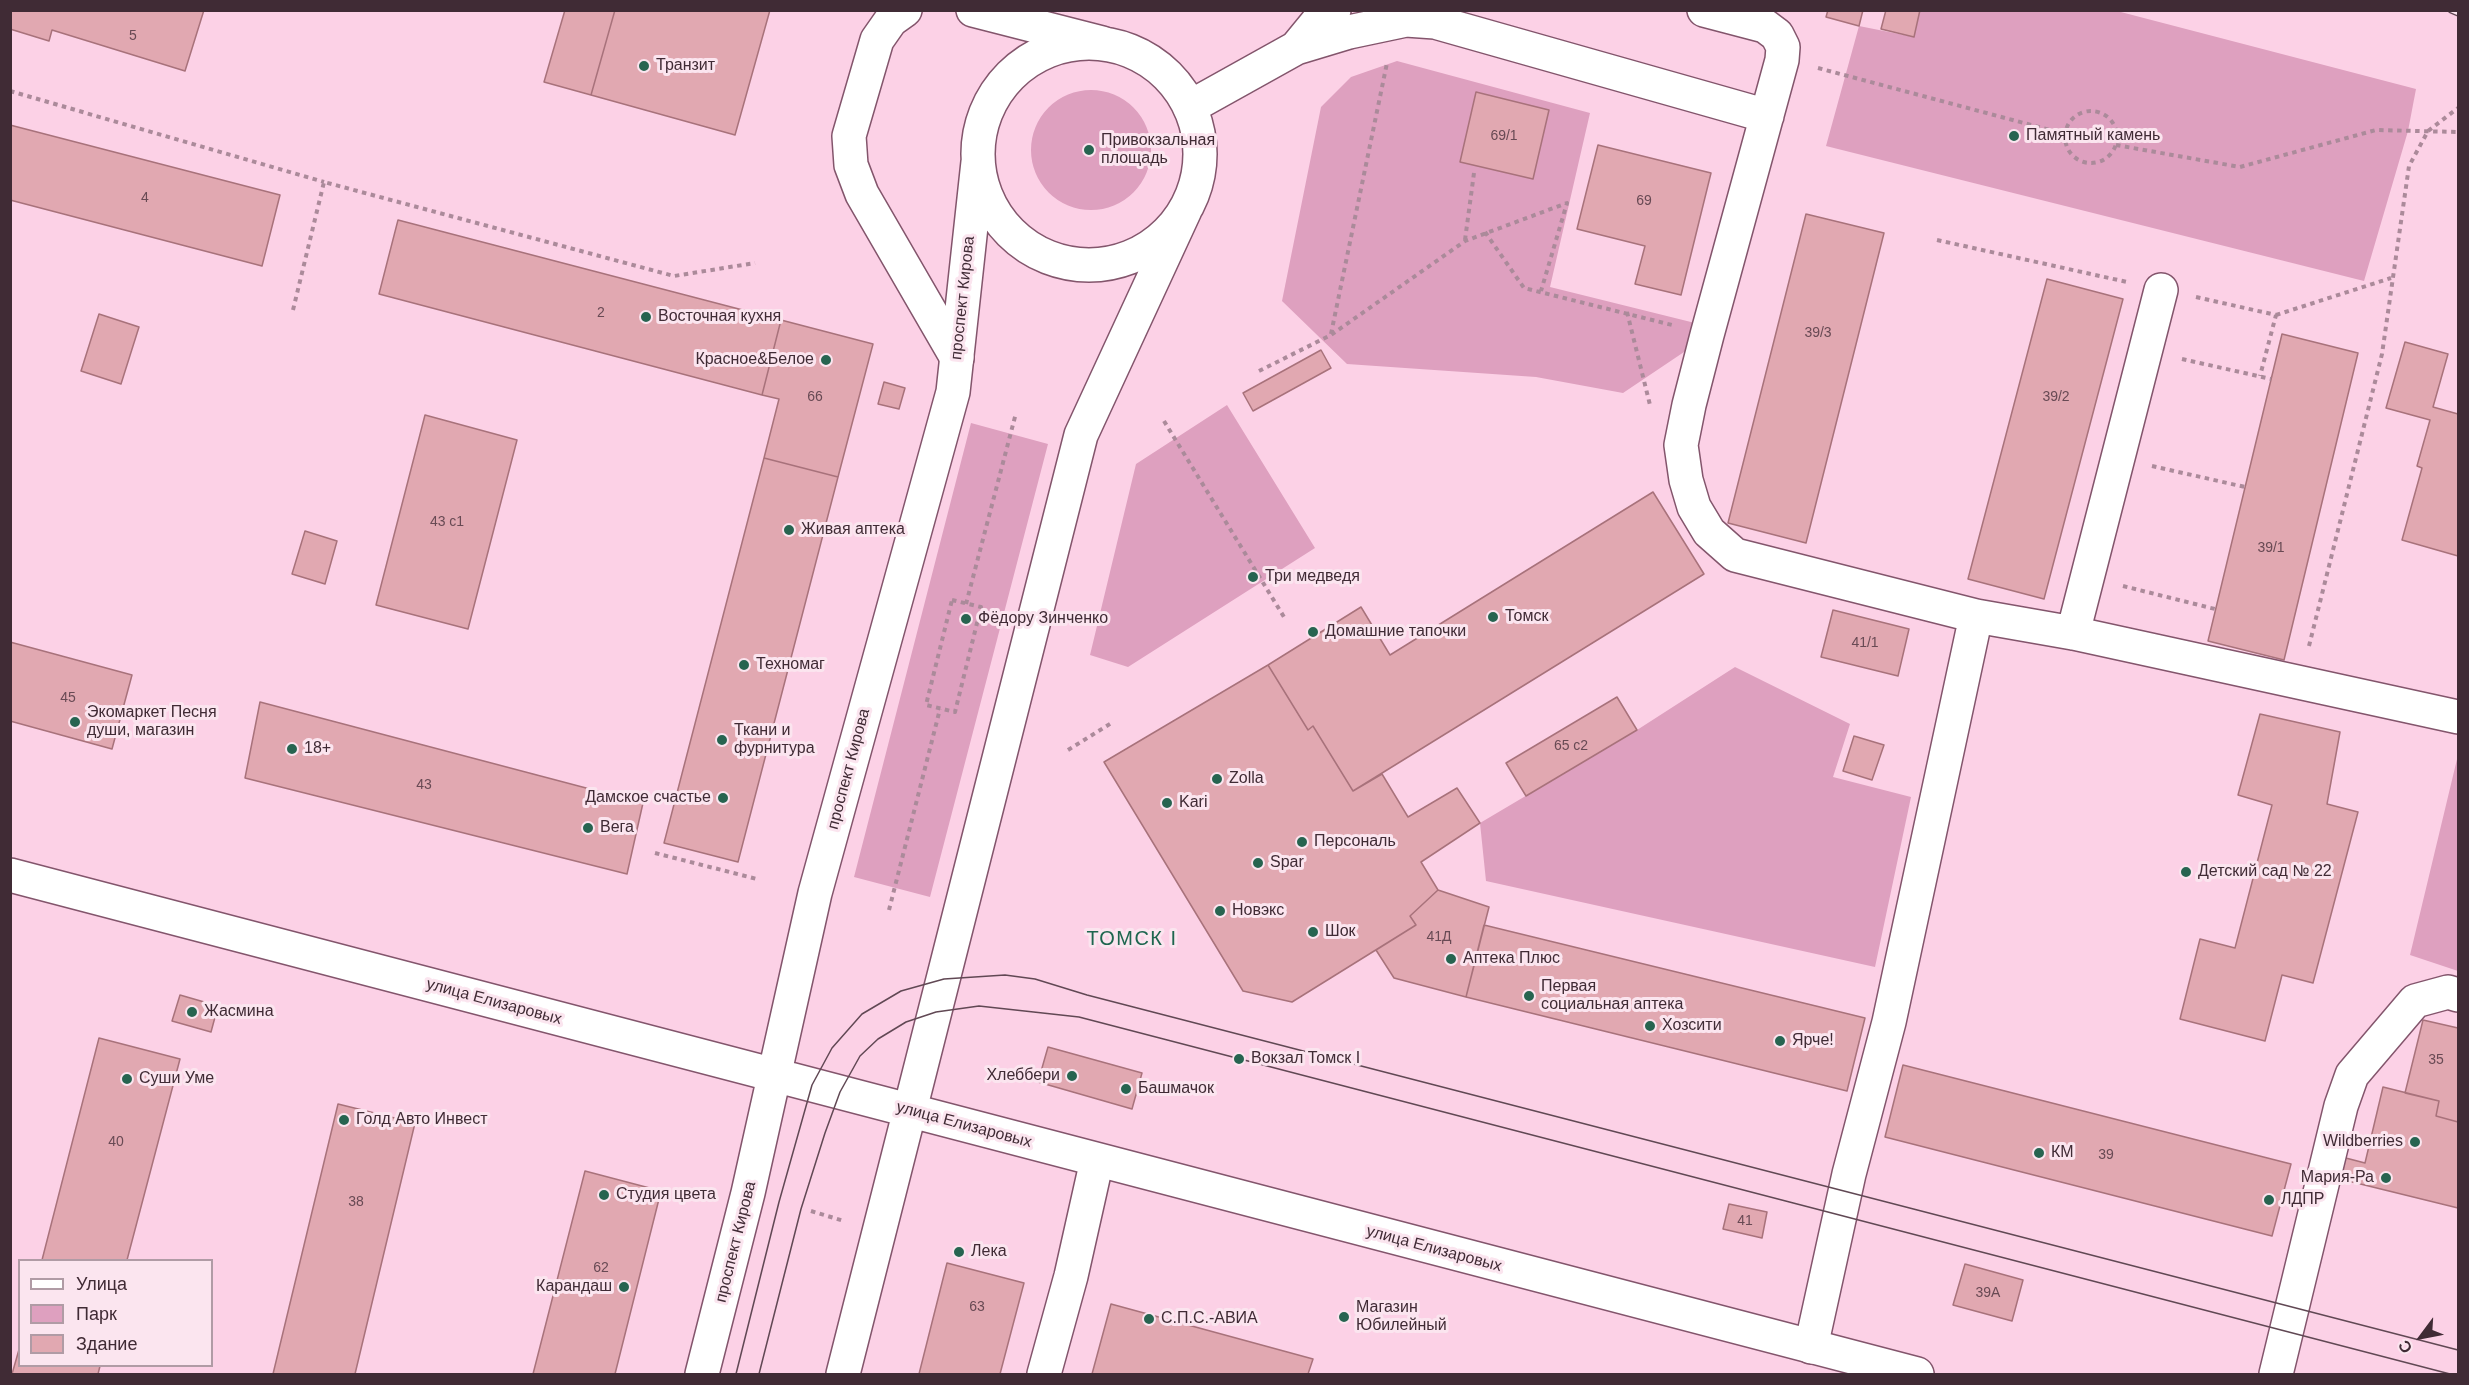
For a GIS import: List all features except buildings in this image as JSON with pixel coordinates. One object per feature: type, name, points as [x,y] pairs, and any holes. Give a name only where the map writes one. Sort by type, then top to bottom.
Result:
[{"type":"main road","points":[[905,10],[891,20],[877,40],[849,136],[851,165],[862,194],[957,358]]},
{"type":"main road","points":[[843,1374],[1081,435],[1185,210],[1198,177],[1200,159],[1196,124],[1190,107],[1169,76],[1154,63],[1130,50],[973,10]]},
{"type":"main road","points":[[1296,48],[1319,20],[1334,10]]},
{"type":"main road","points":[[1704,10],[1766,26],[1777,35],[1783,47],[1782,60],[1707,335],[1681,445],[1686,480],[1694,507],[1709,532],[1735,555],[1976,616],[2073,633],[2458,717]]},
{"type":"main road","points":[[1190,107],[1296,48],[1406,20],[1435,22],[1767,116]]},
{"type":"main road","points":[[1102,43],[1074,43],[1046,51],[1016,69],[1002,84],[987,108],[979,134],[978,162],[986,196],[999,219],[1016,238],[1037,252],[1064,262],[1087,265],[1110,263],[1145,250],[1162,237],[1185,210]]},
{"type":"main road","name":"проспект Кирова","points":[[702,1374],[748,1193],[815,893],[953,392],[978,162]]},
{"type":"main road","points":[[2073,633],[2161,290]]},
{"type":"main road","points":[[1811,1347],[1849,1174],[1889,1022],[1976,616]]},
{"type":"main road","name":"улица Елизаровых","points":[[10,875],[1917,1374]]},
{"type":"main road","points":[[2276,1374],[2341,1106],[2352,1075],[2415,1001],[2448,992],[2458,995]]},
{"type":"main road","points":[[1044,1374],[1071,1276],[1097,1160]]},
{"type":"path","points":[[1330,335],[1388,59]]},
{"type":"path","points":[[1782,60],[2066,134]]},
{"type":"path","points":[[10,91],[324,182],[674,276],[755,263]]},
{"type":"path","points":[[2300,682],[2382,354],[2391,278],[2409,166],[2428,131],[2458,108]]},
{"type":"path","points":[[2098,112],[2112,121],[2117,137],[2116,145],[2106,159],[2089,163],[2074,157],[2068,150],[2066,134],[2068,125],[2080,113],[2098,112]]},
{"type":"path","points":[[2116,145],[2240,167],[2376,130],[2458,132]]},
{"type":"path","points":[[1465,241],[1474,173]]},
{"type":"path","points":[[293,310],[324,182]]},
{"type":"path","points":[[1259,371],[1330,335],[1465,241],[1567,204],[1541,291]]},
{"type":"path","points":[[1485,232],[1524,288],[1707,335]]},
{"type":"path","points":[[2276,315],[2391,278]]},
{"type":"path","points":[[2145,351],[2271,379]]},
{"type":"path","points":[[966,604],[1016,413]]},
{"type":"path","points":[[1164,421],[1284,617]]},
{"type":"path","points":[[2117,458],[2245,487]]},
{"type":"path","points":[[2086,577],[2215,609]]},
{"type":"path","points":[[952,600],[981,607],[955,712],[940,709],[926,705],[952,600]]},
{"type":"path","points":[[889,910],[940,709]]},
{"type":"path","points":[[1068,750],[1113,722]]},
{"type":"path","points":[[655,853],[757,879]]},
{"type":"path","points":[[811,1211],[847,1222]]},
{"type":"green space","points":[[1920,11],[2117,11],[2416,89],[2408,131],[2364,281],[1826,146],[1859,26],[1914,37]]},
{"type":"green space","points":[[1397,61],[1590,113],[1550,287],[1695,323],[1687,350],[1623,393],[1536,377],[1347,364],[1282,301],[1321,107],[1351,77]]},
{"type":"green space","points":[[1091,90],[1114,95],[1133,108],[1146,127],[1151,150],[1146,173],[1133,192],[1114,205],[1091,210],[1068,205],[1049,192],[1036,173],[1031,150],[1036,127],[1049,108],[1068,95]]},
{"type":"green space","points":[[1227,405],[1315,548],[1128,667],[1090,655],[1136,464]]},
{"type":"green space","points":[[971,423],[1048,444],[930,897],[854,877]]},
{"type":"green space","points":[[1735,667],[1850,724],[1833,777],[1911,797],[1875,967],[1486,881],[1480,823],[1637,730]]},
{"type":"green space","points":[[2458,755],[2458,971],[2410,955]]},
{"type":"tram line","points":[[736,1374],[779,1202],[812,1085],[832,1048],[862,1014],[901,991],[944,979],[1005,975],[1035,979],[1087,995],[2458,1350]]},
{"type":"tram line","points":[[759,1374],[801,1209],[825,1133],[840,1092],[860,1056],[878,1039],[906,1022],[936,1012],[979,1006],[1079,1017],[2450,1374]]},
{"type":"railway","points":[[2451,10],[2458,13]]},
{"type":"place","name":"Транзит","points":[[644,66]]},
{"type":"place","name":"Памятный камень","points":[[2014,136]]},
{"type":"place","name":"Привокзальная площадь","points":[[1089,150]]},
{"type":"place","name":"Восточная кухня","points":[[646,317]]},
{"type":"place","name":"Красное&Белое","points":[[826,360]]},
{"type":"place","name":"Живая аптека","points":[[789,530]]},
{"type":"place","name":"Три медведя","points":[[1253,577]]},
{"type":"place","name":"Томск","points":[[1493,617]]},
{"type":"place","name":"Фёдору Зинченко","points":[[966,619]]},
{"type":"place","name":"Домашние тапочки","points":[[1313,632]]},
{"type":"place","name":"Техномаг","points":[[744,665]]},
{"type":"place","name":"Экомаркет Песня души, магазин","points":[[75,722]]},
{"type":"place","name":"Ткани и фурнитура","points":[[722,740]]},
{"type":"place","name":"18+","points":[[292,749]]},
{"type":"place","name":"Zolla","points":[[1217,779]]},
{"type":"place","name":"Дамское счастье","points":[[723,798]]},
{"type":"place","name":"Kari","points":[[1167,803]]},
{"type":"place","name":"Вега","points":[[588,828]]},
{"type":"place","name":"Персональ","points":[[1302,842]]},
{"type":"place","name":"Spar","points":[[1258,863]]},
{"type":"place","name":"Детский сад № 22","points":[[2186,872]]},
{"type":"place","name":"Новэкс","points":[[1220,911]]},
{"type":"place","name":"Шок","points":[[1313,932]]},
{"type":"place","name":"Аптека Плюс","points":[[1451,959]]},
{"type":"place","name":"Первая социальная аптека","points":[[1529,996]]},
{"type":"place","name":"Жасмина","points":[[192,1012]]},
{"type":"place","name":"Хозсити","points":[[1650,1026]]},
{"type":"place","name":"Ярче!","points":[[1780,1041]]},
{"type":"place","name":"Вокзал Томск I","points":[[1239,1059]]},
{"type":"place","name":"Хлеббери","points":[[1072,1076]]},
{"type":"place","name":"Суши Уме","points":[[127,1079]]},
{"type":"place","name":"Башмачок","points":[[1126,1089]]},
{"type":"place","name":"Голд Авто Инвест","points":[[344,1120]]},
{"type":"place","name":"Wildberries","points":[[2415,1142]]},
{"type":"place","name":"КМ","points":[[2039,1153]]},
{"type":"place","name":"Мария-Ра","points":[[2386,1178]]},
{"type":"place","name":"Студия цвета","points":[[604,1195]]},
{"type":"place","name":"ЛДПР","points":[[2269,1200]]},
{"type":"place","name":"Лека","points":[[959,1252]]},
{"type":"place","name":"Карандаш","points":[[624,1287]]},
{"type":"place","name":"Магазин Юбилейный","points":[[1344,1317]]},
{"type":"place","name":"С.П.С.-АВИА","points":[[1149,1319]]},
{"type":"district","name":"ТОМСК I","points":[[1132,939]]}]
